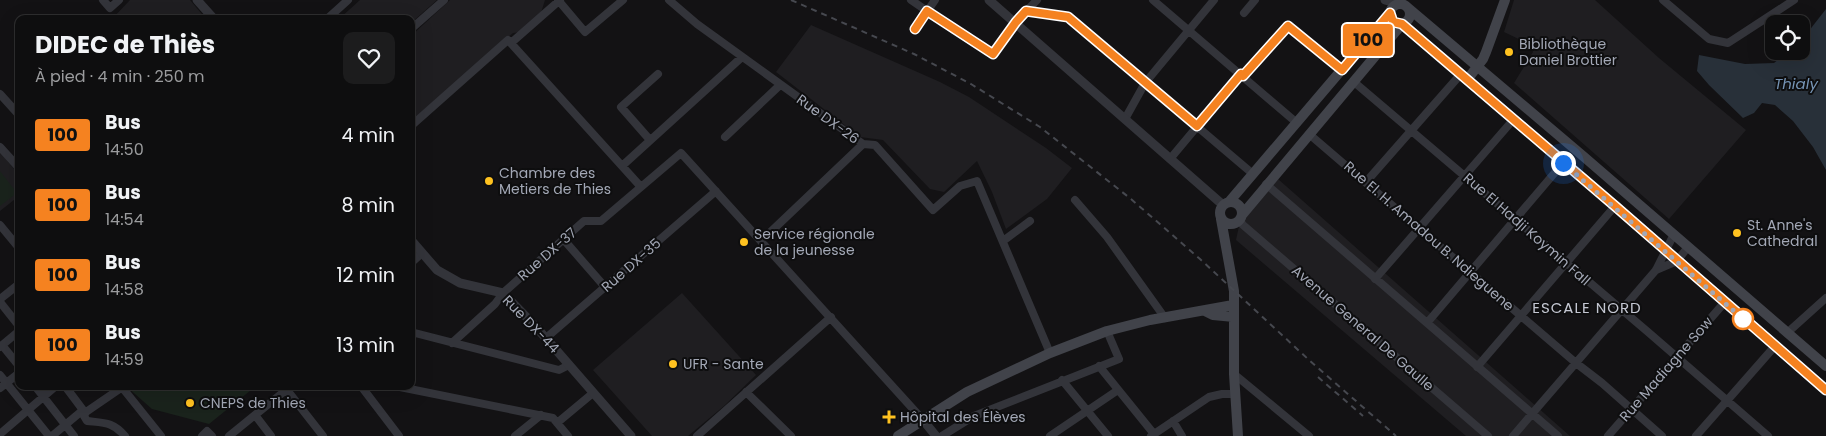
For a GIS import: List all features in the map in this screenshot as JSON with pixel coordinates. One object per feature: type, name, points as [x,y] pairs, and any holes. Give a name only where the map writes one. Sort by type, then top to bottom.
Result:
[{"type":"main road","points":[[1467,80],[1480,66],[1505,0]]},
{"type":"main road","points":[[1238,436],[1234,374],[1234,291],[1220,212],[1298,123],[1394,6],[1403,6],[1480,66],[1826,366]]},
{"type":"main road","points":[[1228,250],[1239,219],[1266,184],[1402,24],[1409,19],[1410,13],[1403,6]]},
{"type":"main road","points":[[1390,13],[1393,22],[1402,24],[1826,390]]},
{"type":"main road","points":[[1226,204],[1238,205],[1239,219]]},
{"type":"main road","points":[[1221,219],[1229,224],[1239,219]]},
{"type":"main road","points":[[898,436],[967,392],[1050,353],[1107,331],[1179,314],[1234,305]]},
{"type":"main road","points":[[1204,311],[1213,315],[1234,317]]},
{"type":"street","points":[[103,0],[110,8],[119,0]]},
{"type":"street","points":[[197,0],[210,15]]},
{"type":"street","points":[[331,15],[348,0]]},
{"type":"street","points":[[415,25],[444,0]]},
{"type":"street","points":[[415,123],[559,0],[585,32],[623,0]]},
{"type":"street","name":"Rue DX-26","points":[[670,0],[697,24],[863,144],[875,145],[933,210],[960,186],[977,181],[1002,241]]},
{"type":"street","points":[[911,0],[993,54],[1016,22],[1037,0]]},
{"type":"street","points":[[915,29],[935,0]]},
{"type":"street","points":[[989,0],[1170,159],[1226,204]]},
{"type":"street","points":[[1153,0],[1298,123]]},
{"type":"street","points":[[1125,119],[1145,83],[1214,0]]},
{"type":"street","points":[[1244,13],[1255,0]]},
{"type":"street","points":[[1384,0],[1403,6]]},
{"type":"street","points":[[1384,0],[1390,13]]},
{"type":"street","points":[[1663,0],[1708,39],[1728,43],[1794,0]]},
{"type":"street","points":[[1026,11],[1068,17],[1254,174]]},
{"type":"street","points":[[1170,159],[1197,126],[1288,26],[1342,70]]},
{"type":"street","points":[[509,42],[641,187]]},
{"type":"street","points":[[622,166],[742,57]]},
{"type":"street","points":[[650,140],[621,107],[658,74]]},
{"type":"street","points":[[1366,182],[1411,130],[1467,80]]},
{"type":"street","name":"Rue El Hadji Koymin Fall","points":[[1354,82],[1768,436]]},
{"type":"street","points":[[725,137],[780,84]]},
{"type":"street","points":[[0,94],[15,111]]},
{"type":"street","points":[[1375,279],[1512,120]]},
{"type":"street","name":"Rue El. H. Amadou B. Ndieguene","points":[[1310,134],[1576,363],[1602,382],[1662,436]]},
{"type":"street","points":[[761,241],[863,144]]},
{"type":"street","points":[[0,147],[15,164]]},
{"type":"street","name":"Rue DX-37","points":[[452,343],[495,304],[502,293],[584,221],[601,221],[682,153],[716,191]]},
{"type":"street","points":[[1427,323],[1563,163]]},
{"type":"street","points":[[1266,184],[1558,436]]},
{"type":"street","points":[[716,191],[936,436]]},
{"type":"street","name":"Rue DX-35","points":[[546,338],[716,191]]},
{"type":"street","points":[[1075,200],[1108,237],[1165,318]]},
{"type":"street","points":[[1478,367],[1615,206]]},
{"type":"street","name":"Avenue General De Gaulle","points":[[1239,219],[1243,225],[1488,436]]},
{"type":"street","points":[[1030,221],[1002,241],[1050,353]]},
{"type":"street","points":[[0,225],[15,243]]},
{"type":"street","points":[[1513,436],[1656,270],[1674,234]]},
{"type":"street","points":[[564,240],[605,287]]},
{"type":"street","name":"Rue DX-44","points":[[415,245],[437,270],[460,283],[502,293],[546,338],[631,436]]},
{"type":"street","points":[[1656,270],[1677,261],[1688,247]]},
{"type":"street","points":[[415,259],[422,253]]},
{"type":"street","points":[[15,287],[0,300],[15,321]]},
{"type":"street","points":[[1787,333],[1826,298]]},
{"type":"street","name":"Rue Madiagne Sow","points":[[1608,436],[1724,303]]},
{"type":"street","points":[[697,436],[830,317]]},
{"type":"street","points":[[942,436],[974,416],[1118,359],[1107,331]]},
{"type":"street","points":[[415,333],[559,370],[569,365]]},
{"type":"street","points":[[15,334],[1,346],[15,362]]},
{"type":"street","points":[[1696,436],[1776,346]]},
{"type":"street","points":[[1099,366],[1153,435],[1209,397],[1235,394]]},
{"type":"street","points":[[1234,374],[1309,436]]},
{"type":"street","points":[[0,375],[3,386],[28,410],[50,436],[116,390]]},
{"type":"street","points":[[3,386],[15,376]]},
{"type":"street","points":[[1062,380],[1108,436]]},
{"type":"street","points":[[38,390],[74,436]]},
{"type":"street","points":[[0,434],[51,390]]},
{"type":"street","points":[[68,390],[84,411],[87,421],[118,427],[125,436]]},
{"type":"street","points":[[123,390],[161,436]]},
{"type":"street","points":[[229,436],[286,390]]},
{"type":"street","points":[[290,390],[323,436]]},
{"type":"street","points":[[363,390],[399,436]]},
{"type":"street","points":[[415,390],[553,418],[568,436]]},
{"type":"street","points":[[1050,436],[1118,390]]},
{"type":"street","points":[[557,423],[593,392]]},
{"type":"street","points":[[746,392],[792,436]]},
{"type":"street","points":[[255,415],[271,436]]},
{"type":"street","points":[[515,436],[541,415]]},
{"type":"street","points":[[1173,421],[1182,436]]},
{"type":"shaded area","points":[[130,0],[190,0],[203,15],[116,15]]},
{"type":"shaded area","points":[[360,0],[437,0],[415,19],[415,15],[343,15]]},
{"type":"shaded area","points":[[450,0],[545,0],[540,16],[521,32],[513,33],[415,118],[415,32]]},
{"type":"shaded area","points":[[1514,0],[1595,0],[1659,58],[1746,130],[1669,219],[1514,83],[1533,52],[1531,45],[1504,32]]},
{"type":"shaded area","points":[[811,25],[940,82],[969,97],[1046,148],[1072,168],[1047,199],[1006,229],[992,192],[977,161],[944,192],[930,189],[883,140],[860,137],[776,72]]},
{"type":"shaded area","points":[[0,152],[15,170],[15,199],[0,211]]},
{"type":"shaded area","points":[[0,171],[15,190],[15,195],[0,206]]},
{"type":"shaded area","points":[[1278,179],[1570,436],[1466,436],[1236,240],[1239,226]]},
{"type":"shaded area","name":"UFR - Sante","points":[[682,293],[756,375],[724,406],[688,436],[652,436],[593,370]]},
{"type":"shaded area","name":"CNEPS de Thies","points":[[131,390],[251,390],[209,424],[152,409]]},
{"type":"water","name":"Thialy","points":[[1826,9],[1826,170],[1813,147],[1793,121],[1775,105],[1762,103],[1754,113],[1743,118],[1697,71],[1699,55],[1745,64],[1774,63],[1778,60],[1810,60],[1810,29]]},
{"type":"railway","points":[[791,0],[914,54],[971,84],[1040,127],[1131,199],[1396,436]]},
{"type":"railway","points":[[1318,377],[1363,416]]},
{"type":"bus line","name":"100","points":[[915,29],[927,11],[993,54],[1026,11],[1068,17],[1197,126],[1241,74],[1243,76],[1288,26],[1342,70],[1390,13],[1391,19],[1395,24],[1402,24],[1826,390]]},
{"type":"place","name":"Bibliothèque Daniel Brottier","points":[[1509,52]]},
{"type":"place","name":"Chambre des Metiers de Thies","points":[[489,181]]},
{"type":"place","name":"St. Anne's Cathedral","points":[[1737,233]]},
{"type":"place","name":"Service régionale de la jeunesse","points":[[744,242]]},
{"type":"place","name":"UFR - Sante","points":[[673,364]]},
{"type":"place","name":"CNEPS de Thies","points":[[190,403]]},
{"type":"place","name":"Hôpital des Élèves","points":[[889,417]]},
{"type":"district","name":"ESCALE NORD","points":[[1587,308]]},
{"type":"route","points":[[1563,163],[1615,206],[1743,319]]}]
